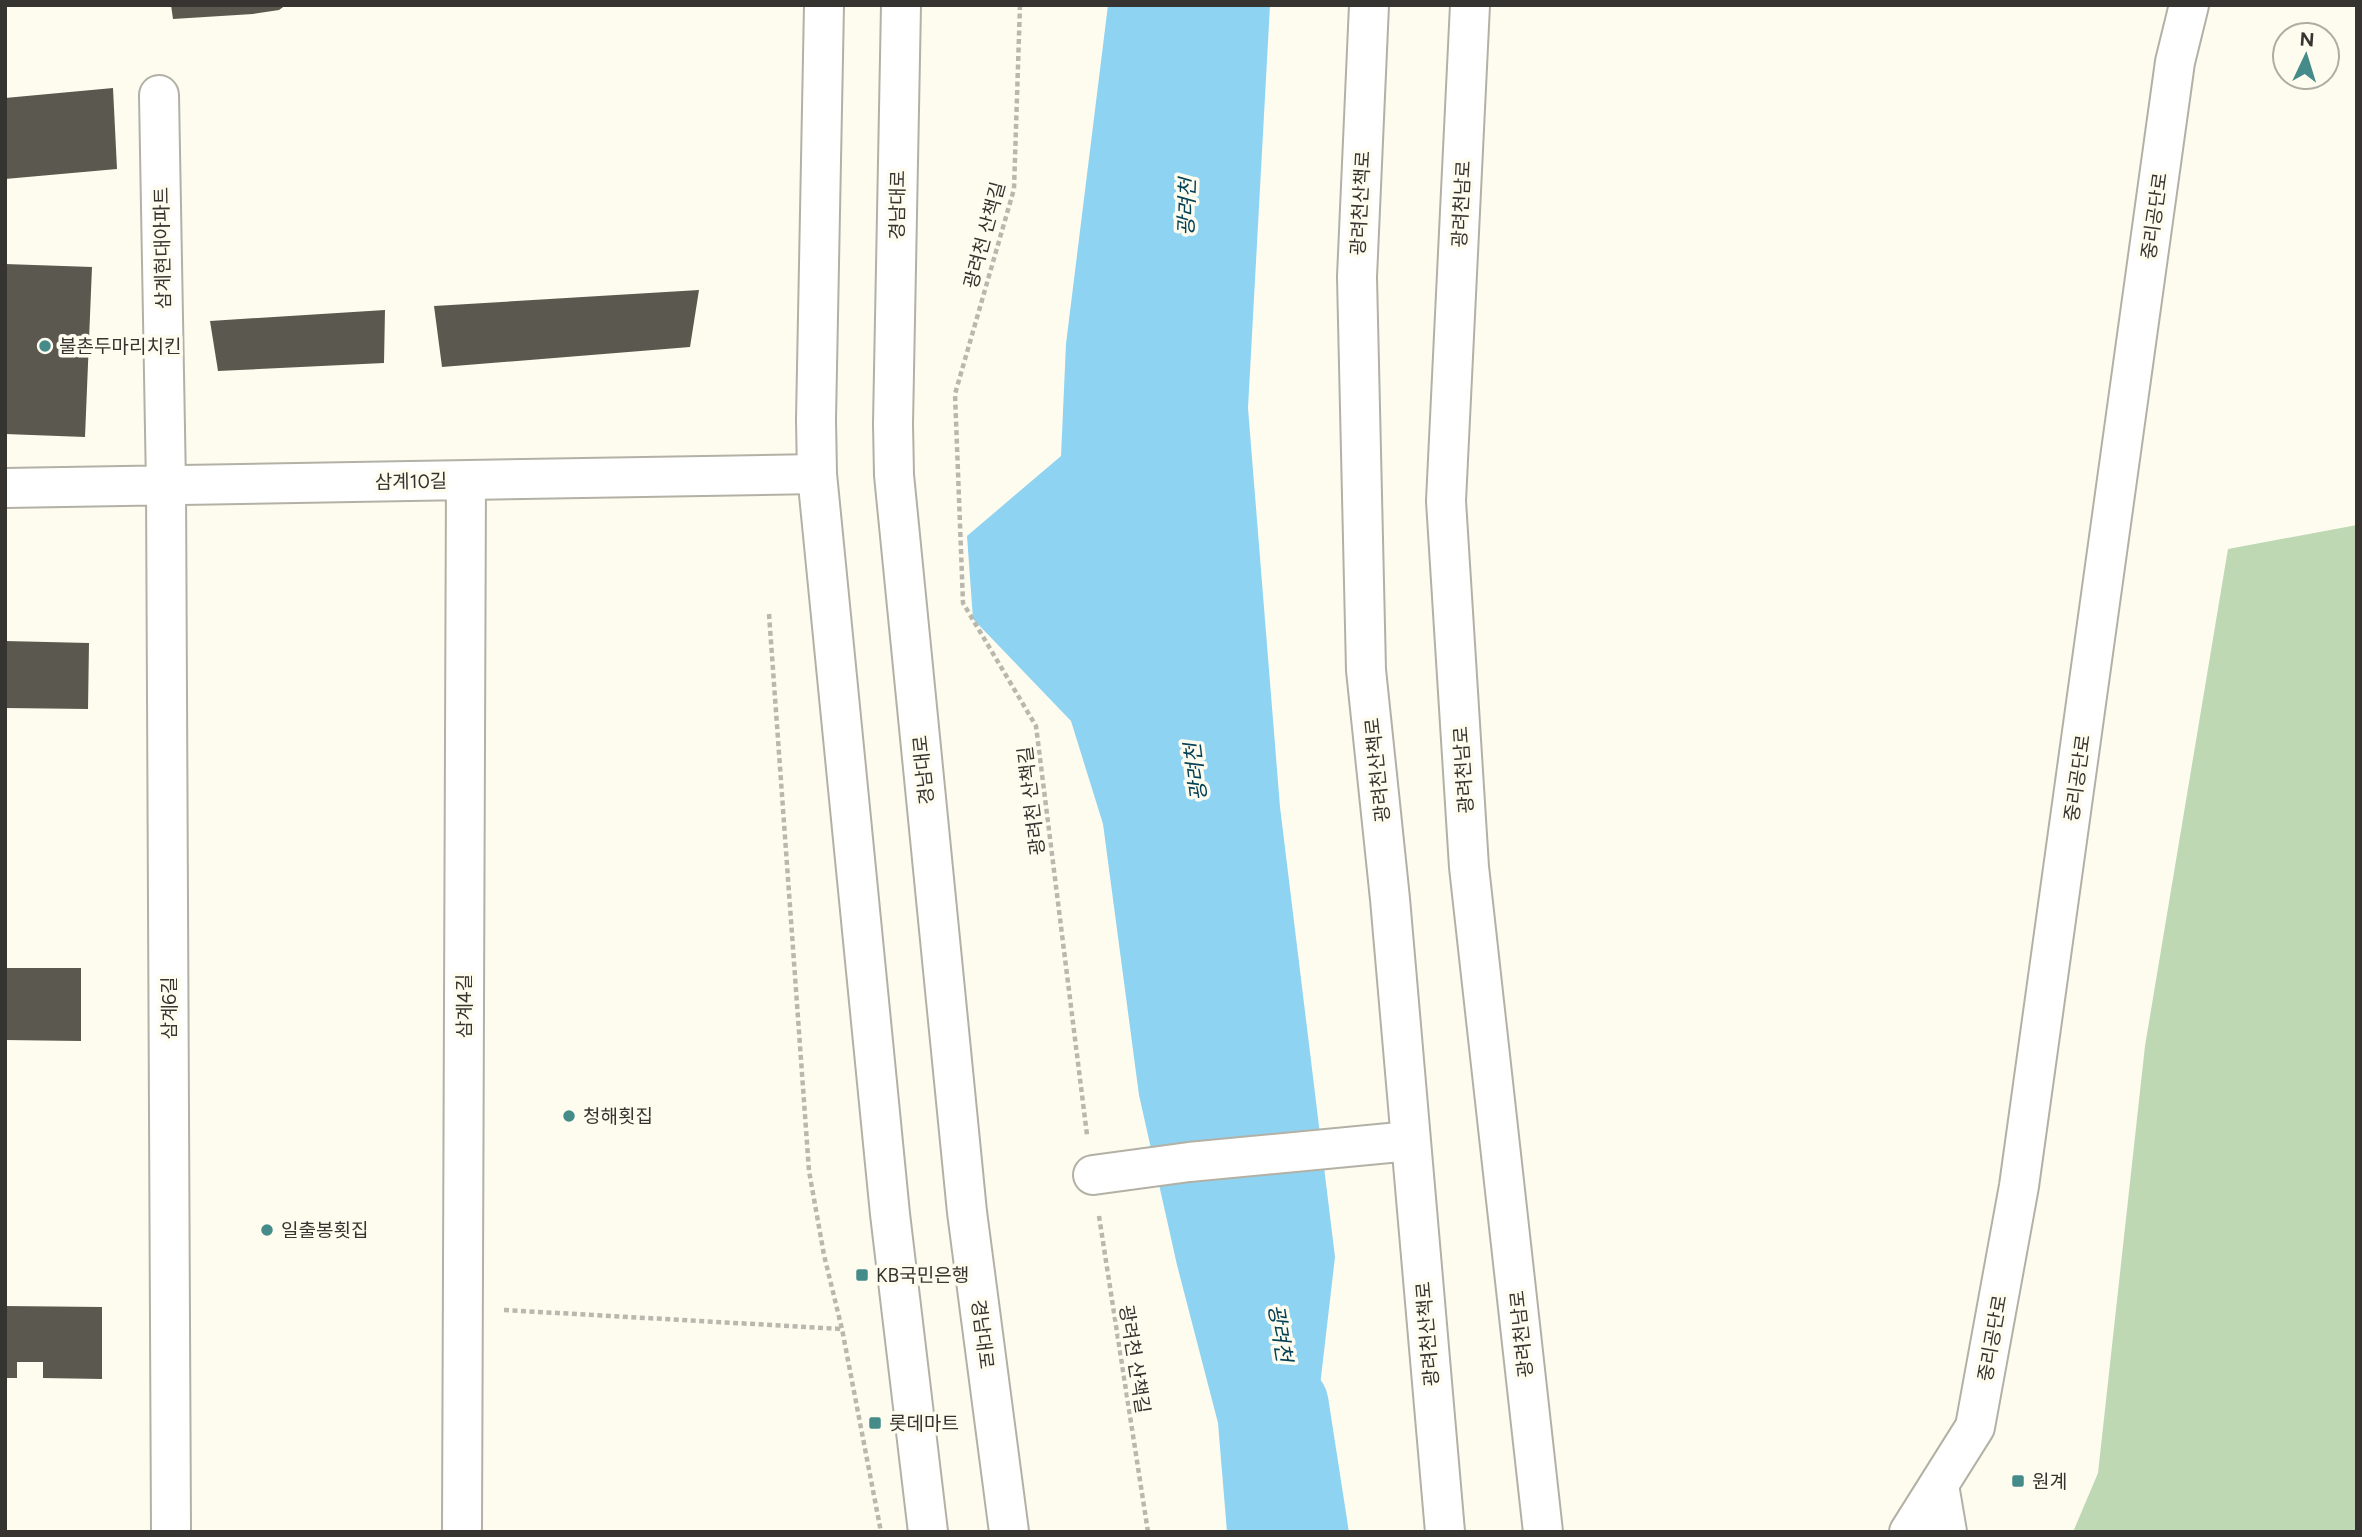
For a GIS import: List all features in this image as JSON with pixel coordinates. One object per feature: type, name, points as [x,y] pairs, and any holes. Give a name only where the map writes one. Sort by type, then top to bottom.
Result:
[{"type":"main road","points":[[824,5],[817,474],[890,1214],[928,1532]]},
{"type":"main road","name":"경남대로","points":[[901,5],[894,475],[967,1212],[1009,1532]]},
{"type":"main road","name":"광려천산책로","points":[[1369,5],[1357,277],[1366,670],[1390,899],[1445,1532]]},
{"type":"main road","name":"광려천남로","points":[[1470,5],[1446,500],[1469,867],[1542,1532]]},
{"type":"main road","name":"중리공단로","points":[[1909,1532],[1975,1427],[2019,1186],[2175,62],[2189,5]]},
{"type":"main road","name":"삼계현대아파트","points":[[159,95],[166,485]]},
{"type":"main road","name":"삼계10길","points":[[5,488],[817,474]]},
{"type":"main road","name":"삼계4길","points":[[462,1532],[466,481]]},
{"type":"main road","name":"삼계6길","points":[[166,485],[171,1532]]},
{"type":"main road","points":[[1093,1175],[1189,1162],[1410,1141]]},
{"type":"main road","points":[[1939,1485],[1947,1532]]},
{"type":"path","name":"광려천 산책길","points":[[1020,5],[1014,189],[955,394],[963,603],[1036,726],[1077,1065],[1148,1532]]},
{"type":"path","points":[[768,614],[809,1171],[881,1532]]},
{"type":"path","points":[[463,1308],[842,1329]]},
{"type":"green space","points":[[2357,525],[2357,1532],[2073,1532],[2098,1473],[2145,1046],[2228,549]]},
{"type":"water","points":[[1108,5],[1270,5],[1248,408],[1280,807],[1335,1257],[1303,1532],[1227,1532],[1218,1423],[1177,1265],[1139,1095],[1103,824],[1071,721],[973,619],[967,536],[1061,456],[1066,344]]},
{"type":"building","points":[[171,5],[286,5],[279,10],[253,14],[173,19]]},
{"type":"building","points":[[113,88],[117,169],[5,179],[5,98]]},
{"type":"building","points":[[5,264],[92,267],[85,437],[5,434]]},
{"type":"building","points":[[699,290],[690,347],[442,367],[434,306]]},
{"type":"building","points":[[385,310],[384,363],[218,371],[210,321]]},
{"type":"building","points":[[5,641],[89,643],[88,709],[5,708]]},
{"type":"building","points":[[5,968],[81,968],[81,1041],[5,1040]]},
{"type":"building","points":[[5,1306],[102,1307],[102,1379],[43,1378],[43,1362],[17,1362],[17,1378],[5,1378]]},
{"type":"waterway","name":"광려천","points":[[1291,1403],[1311,1532]]},
{"type":"place","name":"불촌두마리치킨","points":[[45,346]]},
{"type":"place","name":"청해횟집","points":[[569,1116]]},
{"type":"place","name":"일출봉횟집","points":[[267,1230]]},
{"type":"place","name":"KB국민은행","points":[[862,1275]]},
{"type":"place","name":"롯데마트","points":[[875,1423]]},
{"type":"place","name":"원계","points":[[2018,1481]]}]
